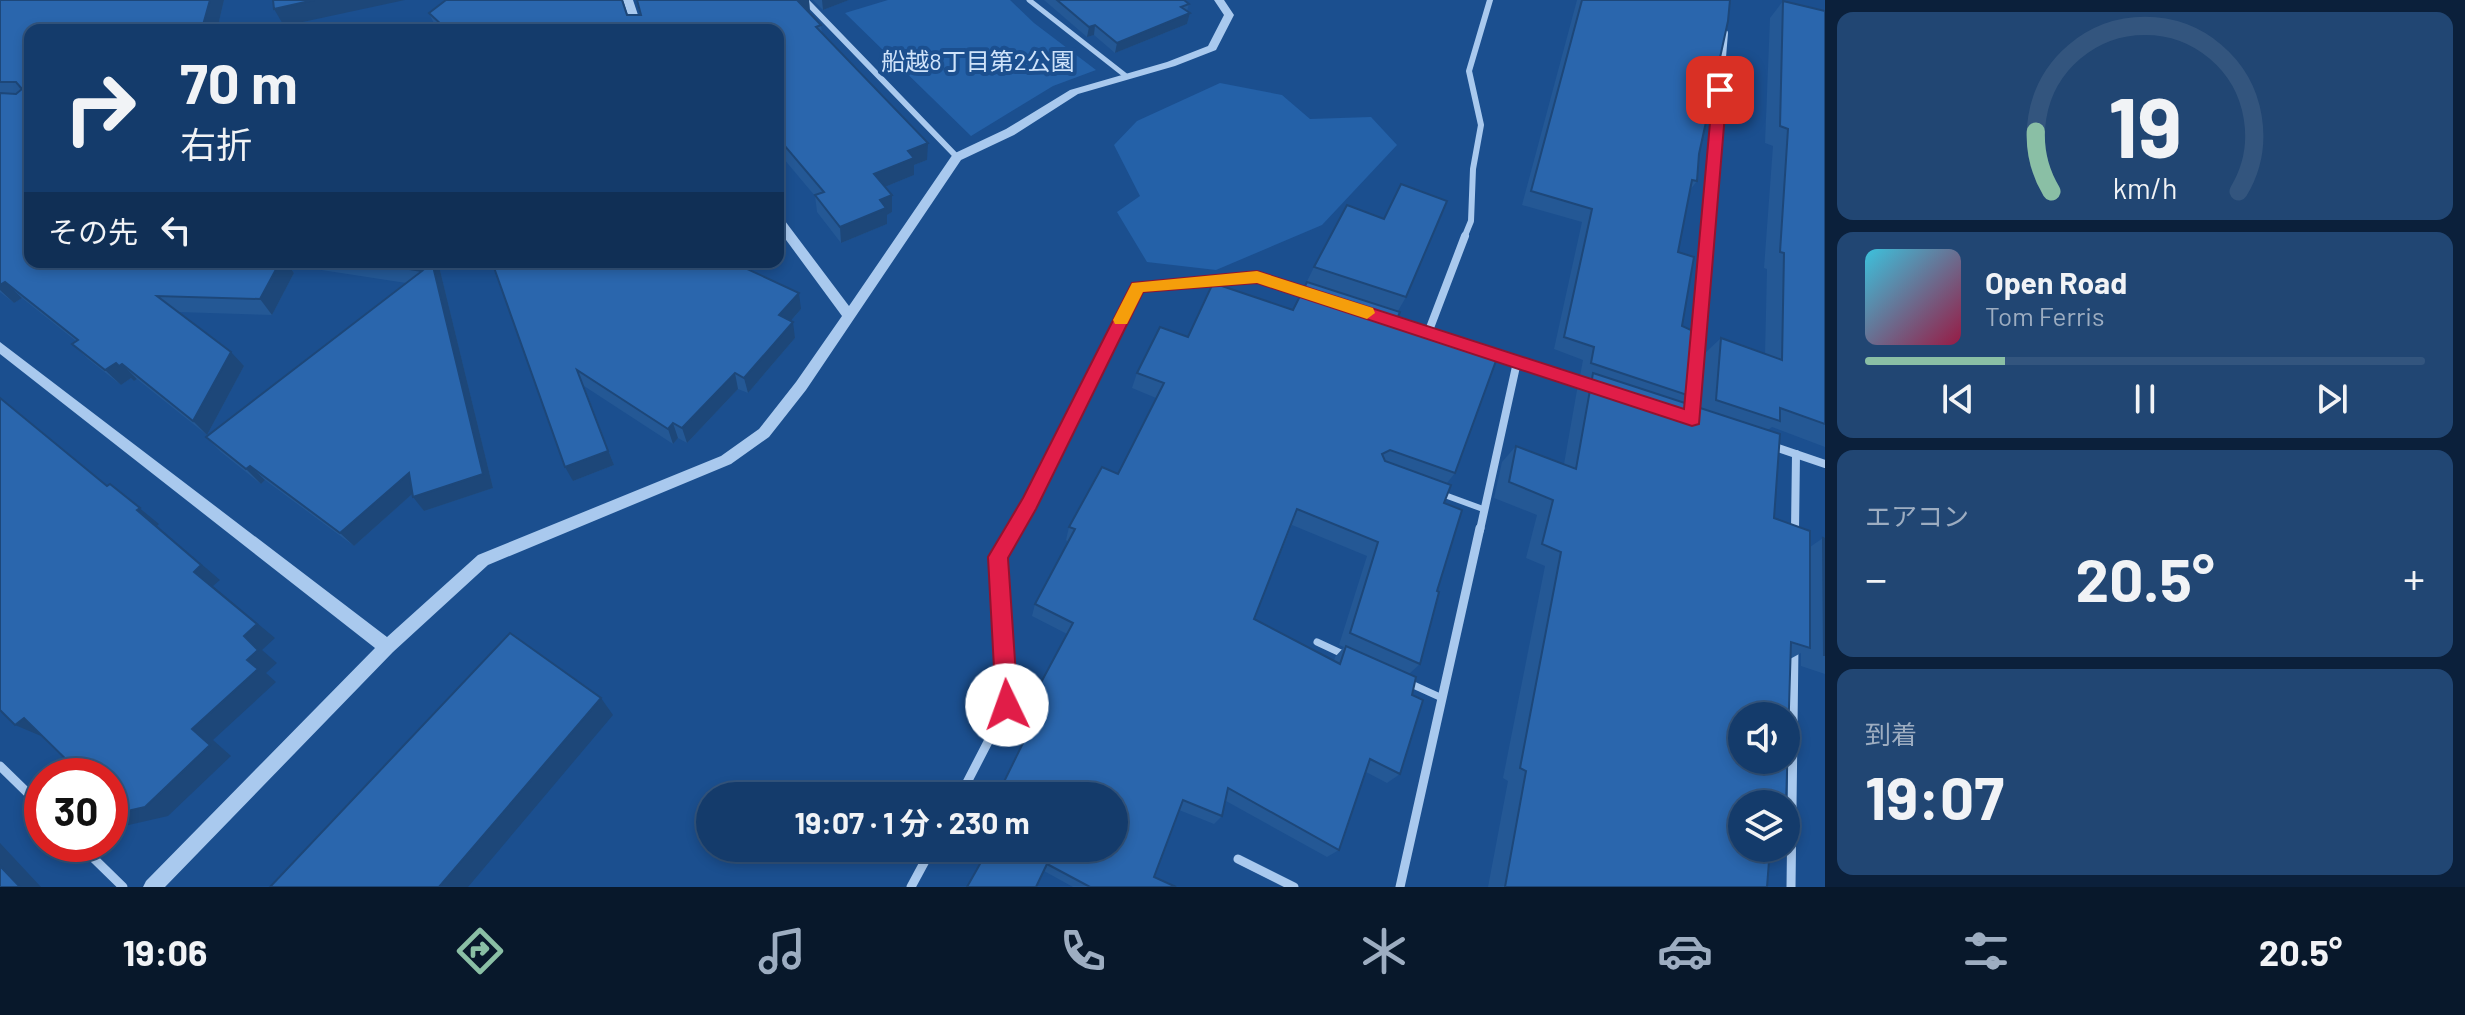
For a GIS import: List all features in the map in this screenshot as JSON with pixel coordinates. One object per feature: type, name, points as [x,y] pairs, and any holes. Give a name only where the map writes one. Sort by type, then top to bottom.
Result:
[{"type":"street","points":[[628,0],[636,24]]},
{"type":"street","points":[[805,0],[957,157]]},
{"type":"street","points":[[152,887],[387,647],[483,560],[726,460],[764,433],[801,386],[957,157],[1010,132],[1074,92],[1171,64],[1212,48],[1229,15],[1219,0]]},
{"type":"street","points":[[1428,333],[1471,221],[1473,169],[1481,125],[1469,71],[1490,0]]},
{"type":"street","points":[[1697,357],[1726,16]]},
{"type":"street","points":[[784,228],[849,316]]},
{"type":"street","points":[[967,782],[1007,705],[998,557],[1030,503],[1138,287],[1257,277],[1314,296]]},
{"type":"street","points":[[1414,329],[1604,391]]},
{"type":"street","points":[[0,347],[387,647]]},
{"type":"street","points":[[1400,887],[1517,362]]},
{"type":"street","points":[[1752,439],[1825,464]]},
{"type":"street","points":[[1795,547],[1796,454]]},
{"type":"street","points":[[1791,887],[1794,640]]},
{"type":"street","points":[[0,766],[24,789]]},
{"type":"street","points":[[1238,859],[1294,887]]},
{"type":"street","points":[[97,862],[123,887]]},
{"type":"street","points":[[911,887],[924,862]]},
{"type":"lane","points":[[1029,0],[1126,76]]},
{"type":"lane","points":[[1430,489],[1483,509]]},
{"type":"lane","points":[[1317,642],[1359,661]]},
{"type":"lane","points":[[1400,679],[1442,698]]},
{"type":"green space","name":"船越8丁目第2公園","points":[[888,0],[1010,0],[1034,23],[1096,70],[1053,86],[971,136],[845,13]]},
{"type":"green space","points":[[1220,83],[1282,95],[1310,119],[1371,117],[1397,145],[1322,225],[1216,270],[1147,262],[1117,212],[1140,196],[1114,145],[1137,121]]},
{"type":"building","points":[[0,0],[210,0],[203,24],[24,24],[24,268],[277,268],[260,299],[157,296],[231,352],[193,421],[122,364],[119,366],[116,363],[105,370],[72,344],[78,340],[5,282],[0,285],[0,93],[16,94],[22,89],[16,82],[0,82]]},
{"type":"building","points":[[273,0],[314,0],[274,9]]},
{"type":"building","points":[[446,0],[622,0],[627,15],[641,15],[637,0],[800,0],[821,25],[816,27],[928,143],[908,151],[914,158],[874,174],[892,195],[880,200],[886,208],[840,227],[815,195],[824,192],[784,145],[784,24],[441,24],[429,13]]},
{"type":"building","points":[[1057,0],[1184,0],[1189,4],[1181,7],[1190,13],[1117,43],[1095,25],[1089,27]]},
{"type":"building","points":[[1582,0],[1730,0],[1699,154],[1697,181],[1692,180],[1678,252],[1694,257],[1682,326],[1704,336],[1699,399],[1591,363],[1594,347],[1564,337],[1592,209],[1531,191]]},
{"type":"building","points":[[1783,1],[1825,11],[1825,424],[1780,408],[1780,421],[1716,400],[1721,338],[1782,360],[1784,253],[1780,252],[1788,129],[1780,126]]},
{"type":"building","points":[[1401,184],[1447,201],[1406,297],[1314,267],[1347,205],[1384,219]]},
{"type":"building","points":[[403,268],[433,268],[483,474],[413,497],[409,473],[340,533],[250,466],[246,469],[206,437],[422,271]]},
{"type":"building","points":[[494,268],[745,268],[799,293],[779,315],[793,322],[744,378],[735,373],[682,428],[673,423],[668,429],[577,370],[608,451],[565,467]]},
{"type":"building","points":[[1307,282],[1400,312],[1397,319],[1497,358],[1455,473],[1390,450],[1382,454],[1385,461],[1451,485],[1444,503],[1462,510],[1437,591],[1420,664],[1350,633],[1378,542],[1297,509],[1254,619],[1340,664],[1346,646],[1416,677],[1412,695],[1423,700],[1400,774],[1370,759],[1339,850],[1228,788],[1222,816],[1183,800],[1154,877],[1176,887],[1090,887],[1047,864],[1036,887],[967,887],[981,862],[1128,862],[1128,782],[1004,782],[1026,737],[1015,731],[1073,623],[1035,604],[1075,529],[1069,527],[1102,467],[1118,474],[1164,383],[1137,373],[1160,327],[1188,337],[1213,283],[1293,310]]},
{"type":"building","points":[[1593,373],[1780,434],[1774,518],[1810,531],[1810,648],[1791,642],[1789,702],[1728,702],[1728,774],[1787,774],[1786,790],[1728,790],[1728,862],[1769,862],[1767,887],[1505,887],[1526,771],[1520,768],[1561,552],[1542,544],[1553,500],[1509,482],[1516,446],[1576,469]]},
{"type":"building","points":[[0,398],[107,486],[110,484],[140,508],[137,510],[201,565],[194,572],[257,624],[244,636],[258,650],[247,660],[258,669],[192,729],[210,745],[145,807],[128,811],[128,758],[65,758],[24,718],[15,725],[0,710]]},
{"type":"building","points":[[1825,539],[1825,655],[1824,655]]},
{"type":"building","points":[[510,633],[601,698],[439,887],[270,887]]},
{"type":"building","points":[[0,866],[20,887],[0,887]]},
{"type":"slow traffic","points":[[1121,320],[1138,287],[1257,277],[1367,313]]},
{"type":"route","points":[[1007,705],[998,557],[1030,503],[1138,287],[1257,277],[1692,419],[1720,90]]}]
